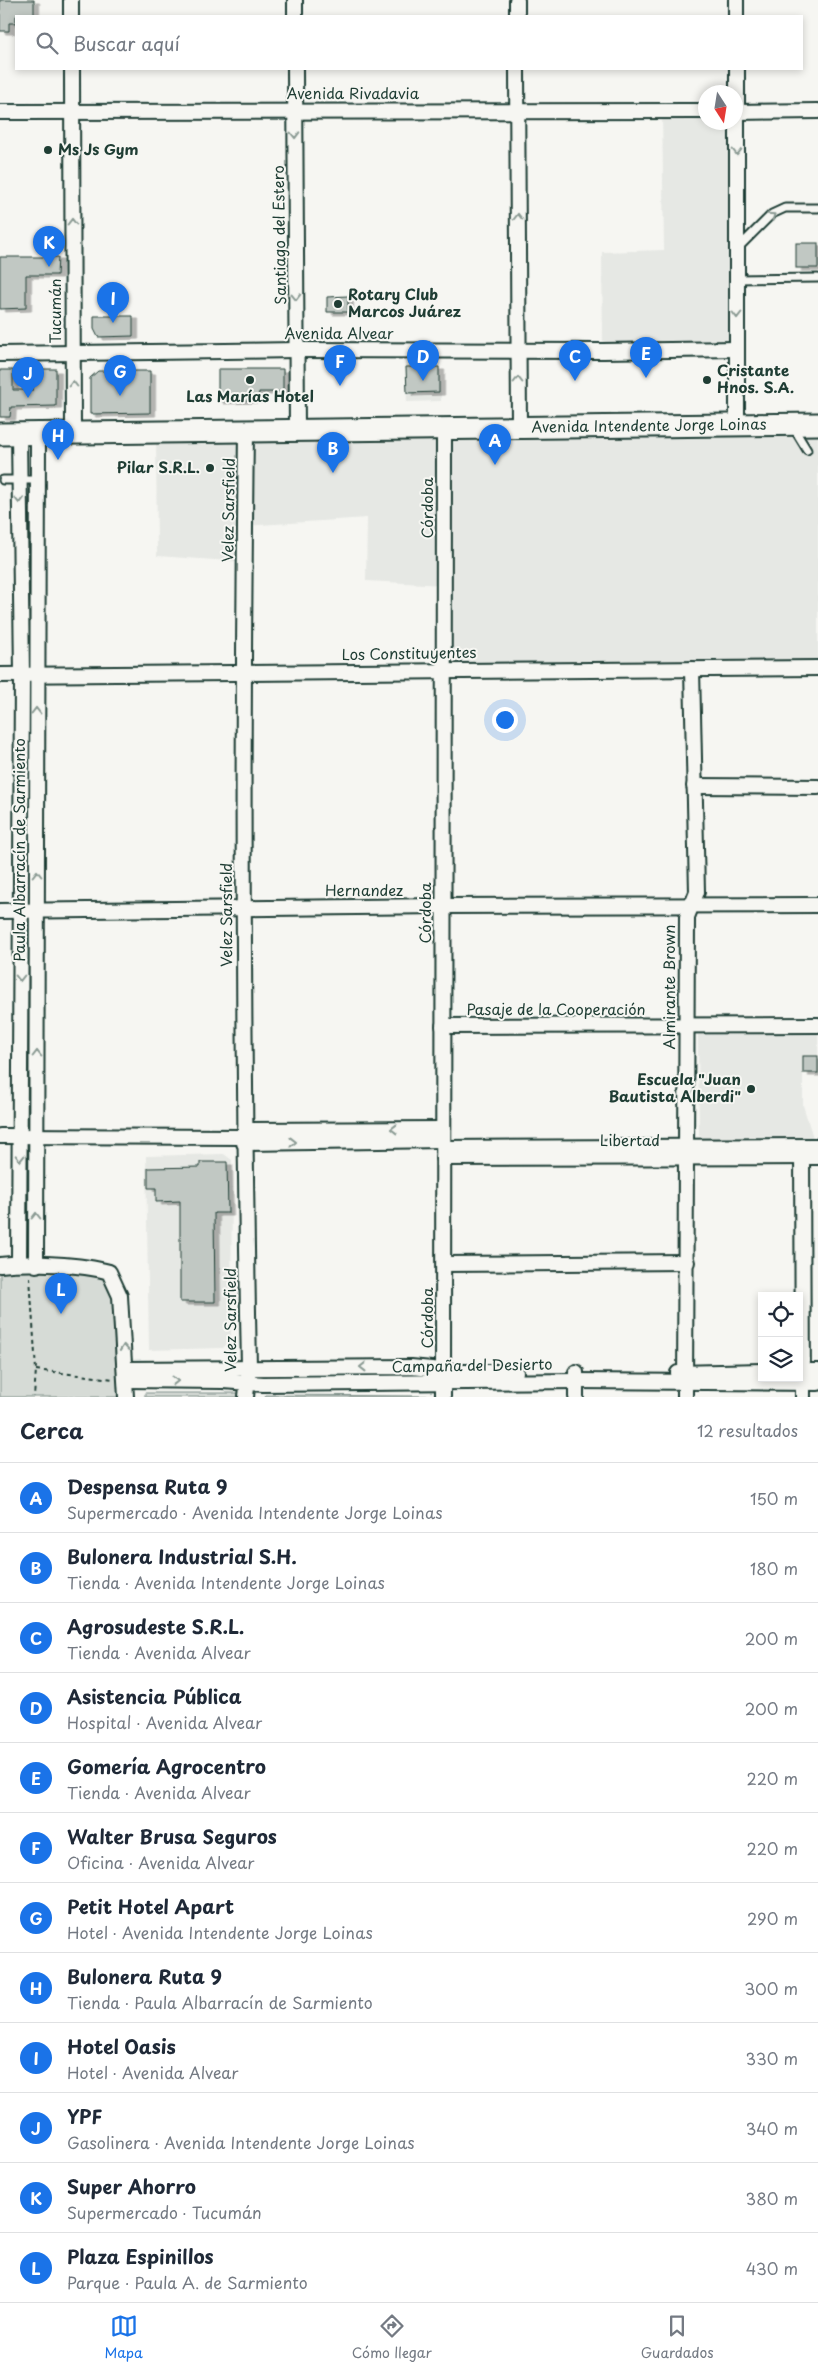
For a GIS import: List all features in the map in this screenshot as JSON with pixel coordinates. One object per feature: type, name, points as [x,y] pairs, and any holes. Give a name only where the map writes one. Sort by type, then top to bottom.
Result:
[{"type":"main road","name":"Avenida Intendente Jorge Loinas","points":[[19,434],[818,424]]},
{"type":"street","points":[[71,0],[71,15]]},
{"type":"street","points":[[295,0],[295,15]]},
{"type":"street","points":[[517,0],[517,15]]},
{"type":"street","points":[[736,0],[736,15]]},
{"type":"street","name":"Tucumán","points":[[72,70],[73,433]]},
{"type":"street","name":"Santiago del Estero","points":[[295,70],[297,430]]},
{"type":"street","points":[[517,70],[518,428]]},
{"type":"street","points":[[737,70],[737,85]]},
{"type":"street","name":"Avenida Rivadavia","points":[[0,112],[294,110],[698,111]]},
{"type":"street","points":[[743,112],[818,111]]},
{"type":"street","points":[[736,130],[737,425]]},
{"type":"street","name":"Avenida Alvear","points":[[0,354],[297,350],[737,350]]},
{"type":"street","name":"Córdoba","points":[[443,1397],[442,906],[444,429]]},
{"type":"street","name":"Velez Sarsfield","points":[[246,432],[246,673],[243,908],[244,1137],[249,1367],[246,1390]]},
{"type":"street","name":"Paula Albarracín de Sarmiento","points":[[19,434],[19,480],[29,675],[37,911],[37,1136],[28,1264]]},
{"type":"street","name":"Paula Albarracín de Sarmiento","points":[[19,434],[38,480],[20,911],[20,1136],[28,1264]]},
{"type":"street","name":"Los Constituyentes","points":[[0,675],[818,668]]},
{"type":"street","name":"Almirante Brown","points":[[685,1397],[687,1262],[685,1151],[686,917],[697,892],[692,669]]},
{"type":"street","points":[[694,786],[818,787]]},
{"type":"street","name":"Hernandez","points":[[0,911],[442,906],[818,906]]},
{"type":"street","name":"Pasaje de la Cooperación","points":[[443,1026],[818,1025]]},
{"type":"street","name":"Libertad","points":[[0,1136],[244,1137],[685,1151],[802,1152],[818,1157]]},
{"type":"street","name":"Libertad","points":[[802,1152],[818,1146]]},
{"type":"street","points":[[802,1152],[802,1337]]},
{"type":"street","points":[[444,1264],[687,1262]]},
{"type":"street","points":[[0,1265],[28,1264],[92,1267],[109,1272],[120,1296],[126,1397]]},
{"type":"street","name":"Campaña del Desierto","points":[[126,1375],[249,1367],[411,1366],[444,1376]]},
{"type":"street","name":"Campaña del Desierto","points":[[685,1378],[758,1371]]},
{"type":"street","name":"Campaña del Desierto","points":[[803,1379],[818,1371]]},
{"type":"street","name":"Campaña del Desierto","points":[[126,1375],[223,1381],[246,1390],[444,1376],[758,1379]]},
{"type":"street","points":[[576,1376],[576,1397]]},
{"type":"street","name":"Campaña del Desierto","points":[[803,1380],[818,1383]]},
{"type":"lane","points":[[737,249],[772,214],[786,208],[818,208]]},
{"type":"lane","points":[[737,280],[818,278]]},
{"type":"lane","points":[[792,424],[807,450]]},
{"type":"lane","points":[[3,480],[38,480]]},
{"type":"path","points":[[28,1264],[36,1370],[34,1397]]},
{"type":"path","points":[[36,1370],[126,1375]]},
{"type":"shaded area","points":[[662,111],[698,111],[698,130],[736,130],[737,349],[603,351],[602,252],[664,250]]},
{"type":"shaded area","points":[[405,361],[440,361],[441,401],[407,402]]},
{"type":"shaded area","points":[[818,424],[818,668],[444,670],[444,585],[366,581],[367,518],[245,526],[244,562],[157,556],[156,432]]},
{"type":"shaded area","points":[[19,434],[38,434],[36,1265],[92,1267],[117,1285],[126,1397],[0,1397],[0,1265],[19,1263]]},
{"type":"shaded area","name":"Escuela \"Juan Bautista Alberdi\"","points":[[818,1034],[818,1073],[803,1073],[803,1105],[814,1141],[704,1139],[699,1135],[698,1035]]},
{"type":"shaded area","points":[[224,1154],[232,1160],[231,1339],[223,1348],[149,1350],[146,1156]]},
{"type":"shaded area","points":[[145,1393],[238,1393],[238,1397],[145,1397]]},
{"type":"shaded area","points":[[266,1395],[427,1396],[428,1397],[265,1397]]},
{"type":"building","points":[[0,0],[34,0],[34,15],[15,15],[15,23],[9,23],[9,31],[0,31]]},
{"type":"building","points":[[796,243],[818,243],[818,268],[796,268]]},
{"type":"building","points":[[0,257],[58,257],[57,275],[26,275],[26,308],[0,309]]},
{"type":"building","name":"Rotary Club Marcos Juárez","points":[[348,296],[348,312],[327,312],[327,297]]},
{"type":"building","points":[[94,316],[133,316],[133,336],[98,337],[94,329]]},
{"type":"building","points":[[406,367],[439,367],[439,392],[407,393]]},
{"type":"building","points":[[33,369],[56,369],[56,406],[11,407],[10,417],[0,417],[0,370],[13,370],[13,390],[33,390]]},
{"type":"building","name":"Las Marías Hotel","points":[[218,369],[283,369],[283,392],[259,392],[258,400],[218,401]]},
{"type":"building","points":[[98,371],[150,371],[150,413],[90,414],[90,378]]},
{"type":"building","points":[[803,1056],[818,1056],[818,1073],[803,1073]]},
{"type":"building","points":[[200,1162],[227,1162],[228,1213],[214,1213],[215,1302],[180,1302],[180,1201],[156,1202],[156,1188],[148,1188],[148,1168],[200,1167]]},
{"type":"place","name":"Ms Js Gym","points":[[48,150]]},
{"type":"place","name":"Super Ahorro","points":[[49,267]]},
{"type":"place","name":"Rotary Club Marcos Juárez","points":[[338,304]]},
{"type":"place","name":"Hotel Oasis","points":[[113,323]]},
{"type":"place","name":"Gomería Agrocentro","points":[[646,378]]},
{"type":"place","name":"Las Marías Hotel","points":[[250,380]]},
{"type":"place","name":"Cristante Hnos. S.A.","points":[[707,380]]},
{"type":"place","name":"Asistencia Pública","points":[[423,381]]},
{"type":"place","name":"Agrosudeste S.R.L.","points":[[575,381]]},
{"type":"place","name":"Walter Brusa Seguros","points":[[340,386]]},
{"type":"place","name":"Petit Hotel Apart","points":[[120,396]]},
{"type":"place","name":"YPF","points":[[28,398]]},
{"type":"place","name":"Bulonera Ruta 9","points":[[58,460]]},
{"type":"place","name":"Despensa Ruta 9","points":[[495,465]]},
{"type":"place","name":"Pilar S.R.L.","points":[[210,468]]},
{"type":"place","name":"Bulonera Industrial S.H.","points":[[333,473]]},
{"type":"place","name":"Escuela \"Juan Bautista Alberdi\"","points":[[751,1089]]},
{"type":"place","name":"Plaza Espinillos","points":[[61,1314]]}]
